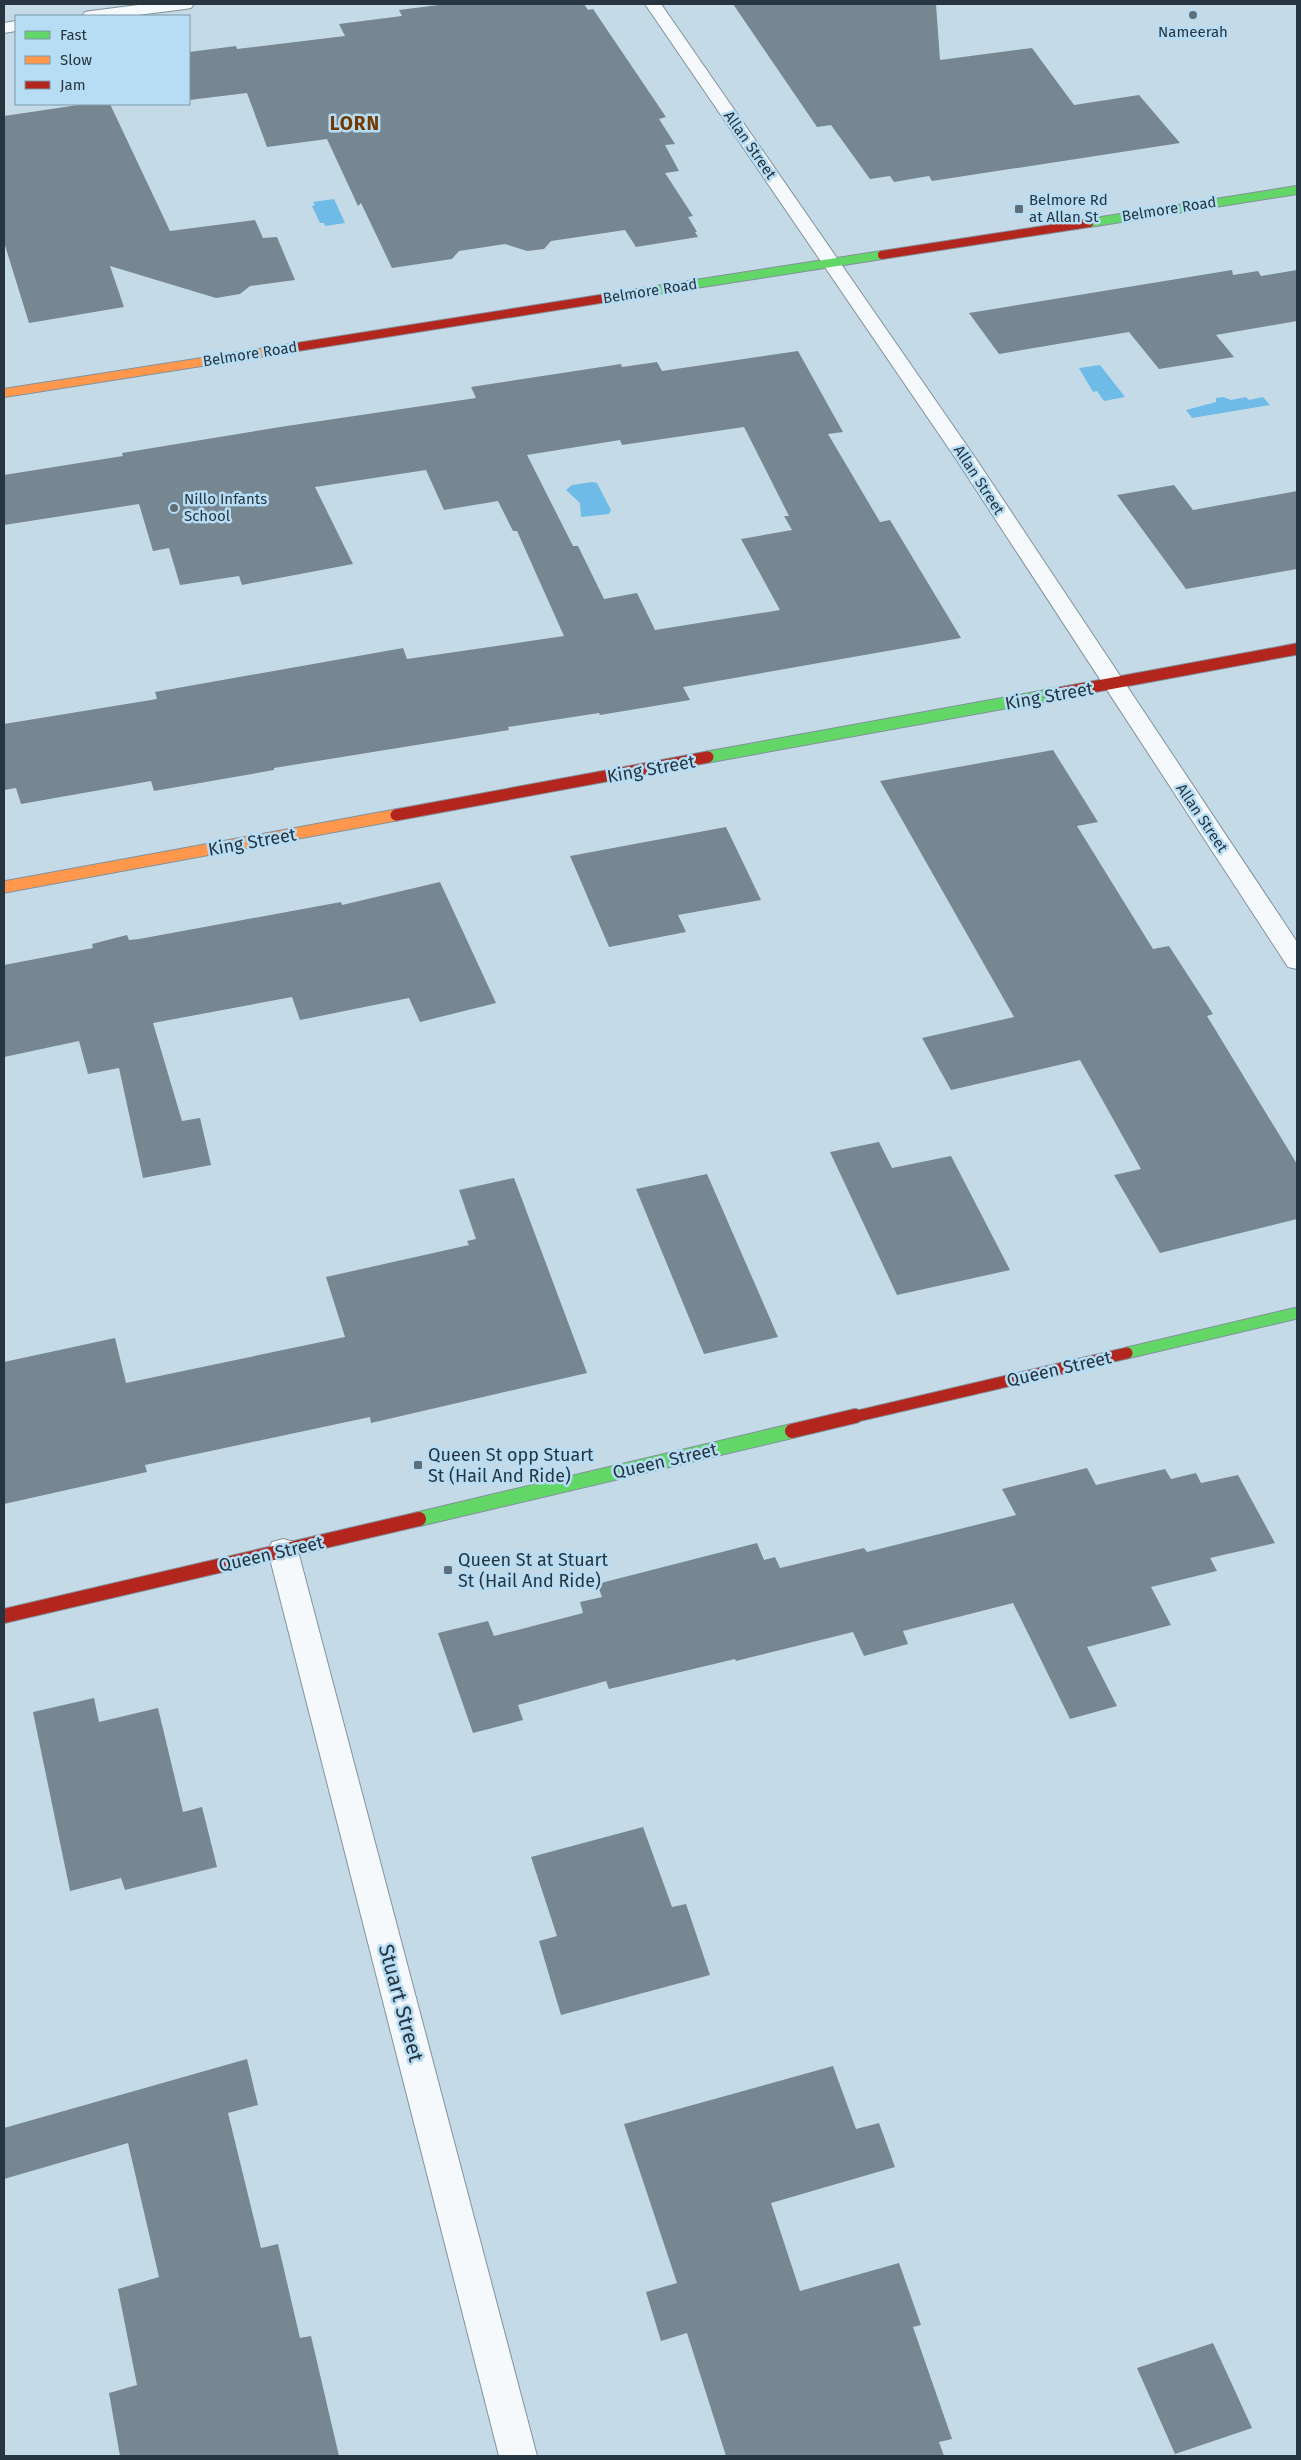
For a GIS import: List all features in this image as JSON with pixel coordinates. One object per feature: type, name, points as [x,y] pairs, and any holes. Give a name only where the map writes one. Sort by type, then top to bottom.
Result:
[{"type":"street","points":[[99,15],[185,4]]},
{"type":"street","name":"Allan Street","points":[[653,4],[964,456],[1112,684],[1297,961]]},
{"type":"street","name":"Belmore Road","points":[[4,393],[1297,190]]},
{"type":"street","name":"King Street","points":[[4,888],[1297,649]]},
{"type":"street","name":"Queen Street","points":[[4,1616],[1297,1313]]},
{"type":"street","name":"Stuart Street","points":[[283,1551],[518,2456]]},
{"type":"water","points":[[334,199],[345,223],[325,226],[324,223],[320,223],[312,206],[315,205],[313,202]]},
{"type":"water","points":[[1100,365],[1125,397],[1104,401],[1097,391],[1093,392],[1079,368]]},
{"type":"water","points":[[1223,397],[1231,400],[1246,397],[1249,400],[1263,397],[1270,405],[1192,418],[1186,410],[1216,402],[1216,398]]},
{"type":"water","points":[[597,483],[611,510],[609,514],[581,517],[580,503],[566,490],[572,485]]},
{"type":"building","points":[[446,4],[584,4],[588,10],[593,9],[666,117],[659,119],[675,144],[665,145],[679,171],[665,173],[693,216],[688,217],[698,237],[636,247],[625,230],[551,241],[544,249],[527,251],[505,244],[459,251],[452,259],[392,268],[361,203],[358,206],[327,139],[267,147],[247,93],[190,100],[190,52],[236,46],[237,49],[345,36],[339,24],[402,16],[399,10]]},
{"type":"building","points":[[733,4],[936,4],[940,60],[1032,48],[1074,105],[1139,95],[1180,143],[932,181],[929,176],[894,182],[890,176],[870,179],[831,125],[817,127]]},
{"type":"building","points":[[78,105],[110,105],[170,231],[255,220],[263,238],[277,237],[295,280],[250,286],[240,294],[216,298],[110,266],[124,307],[29,323],[4,242],[4,116]]},
{"type":"building","points":[[1232,270],[1233,275],[1258,271],[1261,276],[1297,270],[1297,321],[1216,335],[1234,357],[1159,369],[1129,332],[999,354],[969,313]]},
{"type":"building","points":[[798,351],[843,432],[828,434],[880,522],[890,520],[961,638],[683,687],[690,700],[600,715],[599,713],[508,727],[509,730],[274,768],[274,770],[154,791],[151,781],[21,804],[16,788],[4,790],[4,724],[157,699],[155,692],[403,648],[407,659],[564,636],[517,531],[513,531],[498,501],[444,510],[426,470],[315,487],[353,564],[242,585],[239,576],[180,585],[169,548],[153,551],[139,504],[4,525],[4,475],[123,456],[122,453],[280,427],[476,398],[471,387],[621,364],[622,367],[657,362],[662,371]],"holes":[[[744,427],[789,516],[784,516],[792,530],[741,539],[780,610],[655,630],[637,593],[604,599],[578,546],[573,546],[527,455],[620,440],[622,445]]]},
{"type":"building","points":[[1174,485],[1193,510],[1297,491],[1297,569],[1186,589],[1117,495]]},
{"type":"building","points":[[1053,750],[1098,822],[1077,826],[1153,949],[1169,946],[1213,1014],[1207,1016],[1297,1164],[1297,1219],[1160,1253],[1114,1175],[1141,1169],[1080,1060],[951,1090],[922,1038],[1014,1017],[880,781]]},
{"type":"building","points":[[726,827],[761,900],[678,915],[686,932],[609,947],[570,856]]},
{"type":"building","points":[[440,882],[496,1003],[420,1022],[409,998],[300,1020],[292,997],[153,1023],[182,1121],[200,1118],[211,1165],[143,1178],[119,1068],[88,1074],[79,1041],[4,1057],[4,965],[93,948],[92,944],[127,935],[129,940],[139,939],[341,902],[342,905]]},
{"type":"building","points":[[879,1142],[892,1168],[951,1156],[1010,1270],[897,1295],[830,1152]]},
{"type":"building","points":[[707,1174],[778,1337],[704,1354],[636,1189]]},
{"type":"building","points":[[514,1178],[587,1373],[371,1423],[370,1417],[145,1465],[147,1472],[4,1504],[4,1362],[115,1338],[126,1383],[345,1337],[326,1277],[469,1245],[467,1241],[476,1239],[459,1190]]},
{"type":"building","points":[[1087,1468],[1096,1485],[1165,1469],[1171,1479],[1196,1473],[1201,1483],[1238,1475],[1275,1543],[1210,1558],[1217,1571],[1151,1587],[1171,1625],[1087,1647],[1117,1706],[1070,1719],[1013,1603],[903,1631],[908,1644],[864,1656],[853,1632],[736,1661],[735,1659],[609,1689],[606,1681],[518,1705],[523,1720],[473,1733],[438,1633],[488,1621],[494,1636],[583,1613],[580,1602],[602,1597],[597,1584],[757,1543],[764,1560],[775,1557],[780,1568],[864,1548],[867,1552],[1016,1515],[1002,1489]]},
{"type":"building","points":[[94,1698],[99,1722],[158,1708],[183,1812],[202,1807],[217,1867],[125,1890],[121,1878],[70,1891],[33,1712]]},
{"type":"building","points":[[643,1827],[672,1907],[686,1904],[710,1975],[561,2015],[539,1941],[557,1936],[531,1857]]},
{"type":"building","points":[[247,2059],[258,2105],[228,2113],[261,2248],[278,2244],[300,2338],[311,2336],[339,2456],[120,2456],[109,2393],[137,2385],[118,2289],[159,2277],[128,2143],[4,2179],[4,2128]]},
{"type":"building","points":[[833,2066],[856,2129],[879,2123],[895,2167],[771,2203],[800,2291],[899,2263],[921,2325],[913,2327],[952,2439],[939,2442],[944,2456],[726,2456],[687,2333],[661,2341],[646,2292],[677,2283],[624,2124]]},
{"type":"building","points":[[1213,2343],[1252,2428],[1175,2454],[1137,2368]]},
{"type":"traffic: fast","points":[[1089,223],[1297,190]]},
{"type":"traffic: fast","points":[[644,292],[882,255]]},
{"type":"traffic: fast","points":[[708,757],[1049,695]]},
{"type":"traffic: fast","points":[[1127,1353],[1297,1313]]},
{"type":"traffic: fast","points":[[419,1519],[792,1431]]},
{"type":"traffic: slow","points":[[4,393],[291,348]]},
{"type":"traffic: slow","points":[[4,887],[396,815]]},
{"type":"traffic: jam","points":[[882,255],[1089,223]]},
{"type":"traffic: jam","points":[[291,348],[644,292]]},
{"type":"traffic: jam","points":[[1049,695],[1297,649]]},
{"type":"traffic: jam","points":[[396,815],[708,757]]},
{"type":"traffic: jam","points":[[792,1431],[1127,1353]]},
{"type":"traffic: jam","points":[[4,1616],[419,1519]]},
{"type":"place","name":"Nameerah","points":[[1193,15]]},
{"type":"place","name":"Belmore Rd at Allan St","points":[[1019,209]]},
{"type":"place","name":"Nillo Infants School","points":[[174,508]]},
{"type":"place","name":"Queen St opp Stuart St (Hail And Ride)","points":[[418,1465]]},
{"type":"place","name":"Queen St at Stuart St (Hail And Ride)","points":[[448,1570]]},
{"type":"district","name":"LORN","points":[[355,123]]}]
